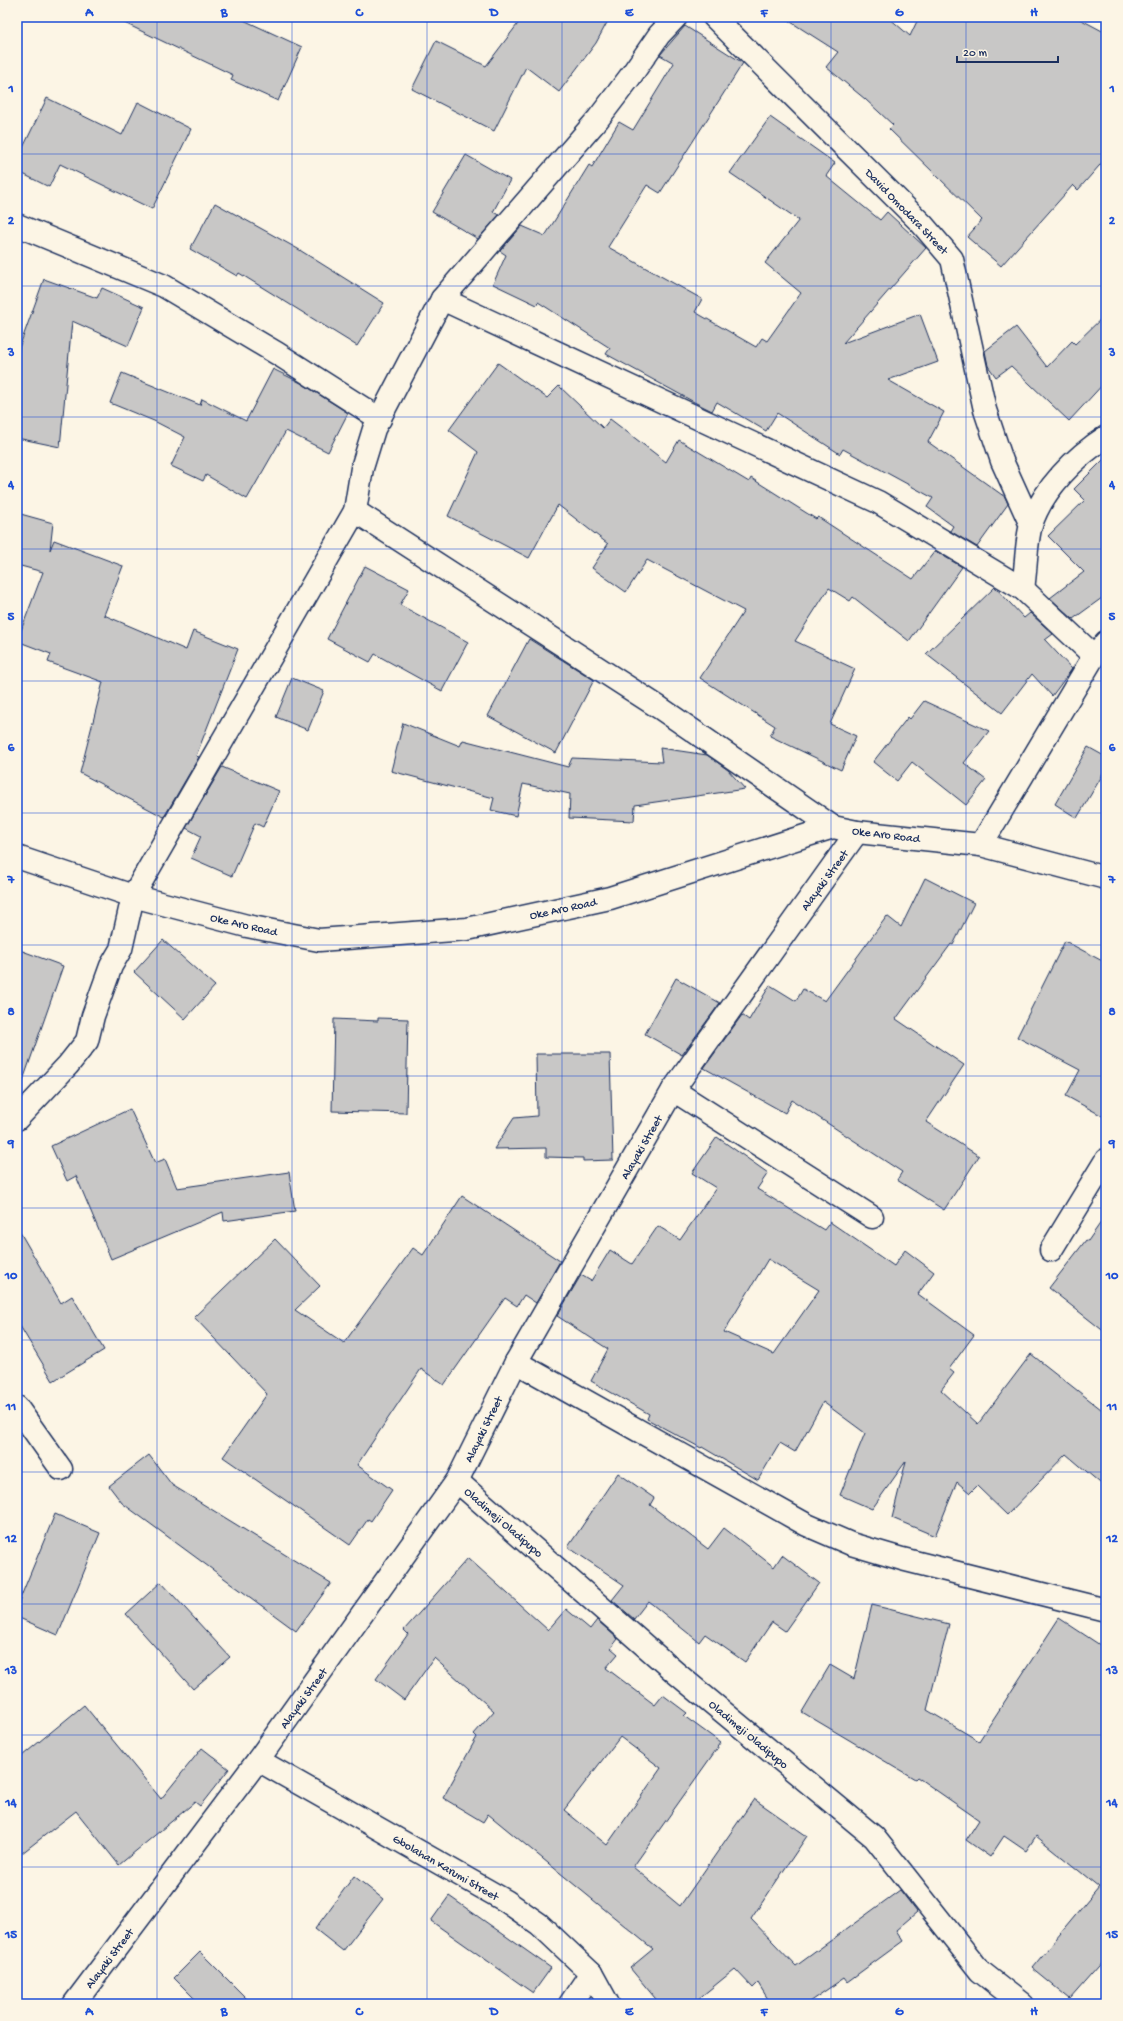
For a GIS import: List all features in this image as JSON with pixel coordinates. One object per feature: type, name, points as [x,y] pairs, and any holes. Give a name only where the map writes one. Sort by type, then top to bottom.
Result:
[{"type":"street","points":[[17,1119],[68,1065],[87,1041],[93,1016],[111,966],[121,949],[133,896],[355,511],[362,468],[374,429],[442,299],[598,119],[630,77],[659,35],[676,17]]},
{"type":"street","name":"David Omodara Street","points":[[714,17],[922,224],[952,258],[984,410],[1002,460],[1031,525]]},
{"type":"street","points":[[17,225],[164,286],[278,354],[380,419]]},
{"type":"street","points":[[442,299],[878,502],[1023,589],[1100,649],[981,845]]},
{"type":"street","points":[[1023,589],[1031,525],[1052,485],[1093,445],[1106,437]]},
{"type":"street","points":[[355,511],[660,708],[833,827]]},
{"type":"street","name":"Oke Aro Road","points":[[17,857],[133,896],[247,926],[319,940],[467,929],[610,898],[833,827],[858,832],[981,845],[1106,878]]},
{"type":"street","name":"Alayaki Street","points":[[74,2004],[258,1760],[457,1481],[516,1362],[673,1090],[858,832]]},
{"type":"street","points":[[673,1090],[872,1217]]},
{"type":"street","points":[[1051,1250],[1106,1160]]},
{"type":"street","points":[[516,1362],[807,1525],[845,1541],[902,1559],[1106,1610]]},
{"type":"street","points":[[17,1407],[61,1469]]},
{"type":"street","name":"Oladimeji Oladipupo","points":[[457,1481],[676,1673],[874,1837],[980,1971],[1022,2004]]},
{"type":"street","name":"Gbolahan Karumi Street","points":[[258,1760],[506,1901],[540,1924],[591,1973],[608,2004]]},
{"type":"street","points":[[570,2004],[591,1973]]},
{"type":"building","points":[[112,17],[237,17],[302,47],[278,101],[231,80],[233,75]]},
{"type":"building","points":[[523,17],[610,17],[596,43],[559,92],[526,67],[494,131],[412,89],[436,41],[486,66]]},
{"type":"building","points":[[783,17],[888,17],[910,36],[919,17],[1076,17],[1106,33],[1106,158],[1078,190],[1073,185],[1001,266],[967,237],[982,220],[889,129],[893,125],[865,99],[826,67],[838,52]]},
{"type":"building","points":[[685,26],[743,63],[660,193],[647,185],[608,247],[702,299],[695,312],[756,347],[762,338],[767,341],[801,293],[765,263],[799,220],[730,173],[770,117],[835,163],[826,176],[880,220],[887,212],[926,248],[843,343],[920,314],[938,362],[888,380],[944,412],[928,442],[1005,497],[1008,504],[977,547],[950,531],[953,526],[927,507],[933,498],[843,449],[840,454],[777,413],[766,431],[717,402],[712,411],[606,354],[610,348],[538,302],[537,305],[493,284],[506,255],[500,251],[522,226],[545,236],[589,165],[592,167],[619,122],[633,130],[674,63],[660,55]]},
{"type":"building","points":[[47,98],[122,135],[138,102],[191,129],[152,209],[60,164],[49,187],[17,171],[17,160]]},
{"type":"building","points":[[466,155],[510,180],[493,212],[499,215],[478,239],[432,212]]},
{"type":"building","points":[[215,203],[298,249],[384,303],[357,346],[239,273],[237,276],[190,249]]},
{"type":"building","points":[[44,279],[97,298],[102,288],[144,307],[128,346],[72,321],[60,447],[17,438],[17,370],[19,348]]},
{"type":"building","points":[[1106,314],[1106,381],[1069,421],[1011,366],[996,377],[988,366],[985,351],[1016,327],[1047,367],[1072,341],[1075,344]]},
{"type":"building","points":[[498,363],[547,398],[559,386],[603,428],[610,419],[666,462],[679,440],[749,482],[751,478],[816,519],[818,517],[913,579],[935,551],[962,567],[909,641],[853,597],[850,601],[829,588],[795,641],[855,669],[830,724],[856,736],[841,770],[770,736],[775,726],[700,678],[744,611],[647,560],[626,592],[592,568],[608,544],[558,505],[529,558],[448,516],[478,452],[449,430]]},
{"type":"building","points":[[273,369],[301,383],[348,413],[328,452],[286,431],[247,499],[206,475],[203,481],[171,466],[185,437],[154,421],[110,403],[122,373],[200,405],[202,399],[246,421]]},
{"type":"building","points":[[1106,457],[1106,595],[1073,619],[1050,598],[1084,572],[1048,536],[1085,500],[1074,489]]},
{"type":"building","points":[[17,513],[53,523],[50,550],[54,540],[123,566],[104,615],[186,650],[193,631],[238,649],[196,756],[199,757],[164,817],[80,773],[103,682],[48,662],[51,654],[17,641],[43,572],[17,565]]},
{"type":"building","points":[[365,566],[409,589],[400,605],[468,642],[442,691],[375,654],[370,662],[327,639]]},
{"type":"building","points":[[995,587],[1024,618],[1030,613],[1053,634],[1045,640],[1072,669],[1052,696],[1032,674],[1002,713],[926,654]]},
{"type":"building","points":[[529,639],[594,680],[556,753],[488,716]]},
{"type":"building","points":[[292,678],[324,691],[308,730],[276,717]]},
{"type":"building","points":[[924,701],[989,731],[964,763],[986,780],[966,805],[912,762],[897,781],[873,762],[908,717],[910,719]]},
{"type":"building","points":[[403,723],[460,746],[463,740],[568,767],[572,758],[662,762],[660,748],[707,755],[728,770],[745,789],[635,805],[634,821],[569,818],[570,794],[523,784],[516,816],[491,810],[494,798],[391,771]]},
{"type":"building","points":[[1088,747],[1106,757],[1106,769],[1077,818],[1055,804]]},
{"type":"building","points":[[222,767],[279,791],[263,827],[255,823],[232,876],[191,858],[201,836],[186,828]]},
{"type":"building","points":[[925,878],[974,903],[953,945],[951,944],[896,1019],[964,1065],[926,1122],[979,1156],[944,1210],[897,1180],[902,1172],[792,1100],[785,1113],[704,1068],[742,1015],[749,1020],[770,985],[796,1001],[803,989],[825,1001],[887,916],[901,927]]},
{"type":"building","points":[[163,940],[215,986],[185,1019],[134,972]]},
{"type":"building","points":[[1065,941],[1106,963],[1106,1118],[1066,1096],[1080,1070],[1017,1037]]},
{"type":"building","points":[[17,949],[63,966],[21,1086],[17,1085]]},
{"type":"building","points":[[676,978],[720,1003],[682,1055],[645,1034]]},
{"type":"building","points":[[378,1018],[408,1019],[406,1113],[332,1111],[334,1019],[378,1021]]},
{"type":"building","points":[[536,1054],[610,1054],[613,1160],[583,1161],[583,1158],[546,1157],[546,1148],[494,1149],[514,1118],[537,1116]]},
{"type":"building","points":[[130,1109],[155,1163],[165,1159],[177,1188],[289,1172],[295,1211],[224,1221],[223,1212],[111,1259],[76,1176],[67,1181],[51,1146]]},
{"type":"building","points":[[717,1137],[768,1173],[757,1189],[824,1230],[830,1222],[894,1266],[905,1250],[934,1272],[918,1294],[974,1335],[949,1369],[954,1373],[941,1390],[978,1424],[1031,1354],[1106,1413],[1106,1488],[1066,1454],[1007,1515],[977,1486],[970,1493],[957,1482],[935,1536],[892,1518],[906,1461],[872,1509],[840,1495],[865,1433],[823,1402],[795,1452],[780,1443],[758,1480],[702,1447],[701,1448],[647,1419],[649,1414],[591,1381],[608,1349],[557,1316],[581,1275],[591,1281],[610,1250],[632,1264],[658,1226],[680,1240],[716,1188],[692,1173]],"holes":[[[768,1259],[819,1290],[774,1354],[724,1332]]]},
{"type":"building","points":[[462,1196],[560,1261],[536,1303],[524,1295],[517,1306],[505,1298],[444,1385],[421,1369],[357,1465],[392,1490],[371,1521],[368,1519],[350,1545],[223,1457],[267,1394],[194,1317],[275,1239],[320,1286],[295,1310],[344,1343],[413,1248],[423,1255]]},
{"type":"building","points":[[1106,1215],[1106,1333],[1049,1288],[1086,1240],[1088,1241]]},
{"type":"building","points":[[17,1227],[61,1303],[72,1296],[104,1350],[53,1381],[17,1321]]},
{"type":"building","points":[[149,1455],[172,1485],[331,1583],[296,1631],[122,1503],[109,1486]]},
{"type":"building","points":[[618,1473],[654,1498],[650,1505],[708,1549],[724,1528],[774,1567],[782,1555],[819,1583],[785,1631],[772,1622],[745,1662],[705,1634],[699,1642],[648,1601],[634,1619],[612,1600],[624,1585],[568,1547]]},
{"type":"building","points":[[55,1514],[100,1533],[58,1635],[17,1617],[17,1606]]},
{"type":"building","points":[[468,1558],[548,1630],[566,1609],[590,1629],[597,1620],[618,1639],[611,1648],[618,1654],[606,1668],[655,1705],[663,1695],[687,1713],[684,1716],[721,1743],[633,1867],[680,1906],[754,1799],[807,1836],[751,1919],[796,1966],[900,1890],[917,1912],[896,1930],[903,1941],[847,1982],[844,1978],[806,2004],[771,2004],[758,1983],[753,1988],[735,1969],[692,2004],[660,2004],[630,1968],[653,1949],[488,1814],[483,1822],[443,1798],[477,1737],[474,1734],[494,1711],[434,1658],[404,1700],[376,1679],[408,1634],[404,1630]],"holes":[[[620,1737],[661,1768],[607,1845],[564,1810]]]},
{"type":"building","points":[[161,1582],[230,1657],[193,1689],[126,1614]]},
{"type":"building","points":[[872,1605],[949,1624],[927,1710],[979,1741],[1059,1618],[1106,1649],[1106,1958],[1070,1999],[1032,1968],[1099,1887],[1036,1836],[1026,1851],[1004,1836],[990,1857],[966,1840],[979,1820],[917,1777],[915,1779],[802,1712],[830,1665],[854,1679]]},
{"type":"building","points":[[84,1705],[161,1799],[202,1748],[229,1769],[200,1806],[195,1802],[119,1865],[76,1811],[17,1857],[17,1760]]},
{"type":"building","points":[[354,1876],[383,1899],[343,1951],[315,1929]]},
{"type":"building","points":[[449,1896],[551,1968],[533,1993],[431,1921]]},
{"type":"building","points":[[200,1952],[252,2004],[200,2004],[174,1978]]}]
